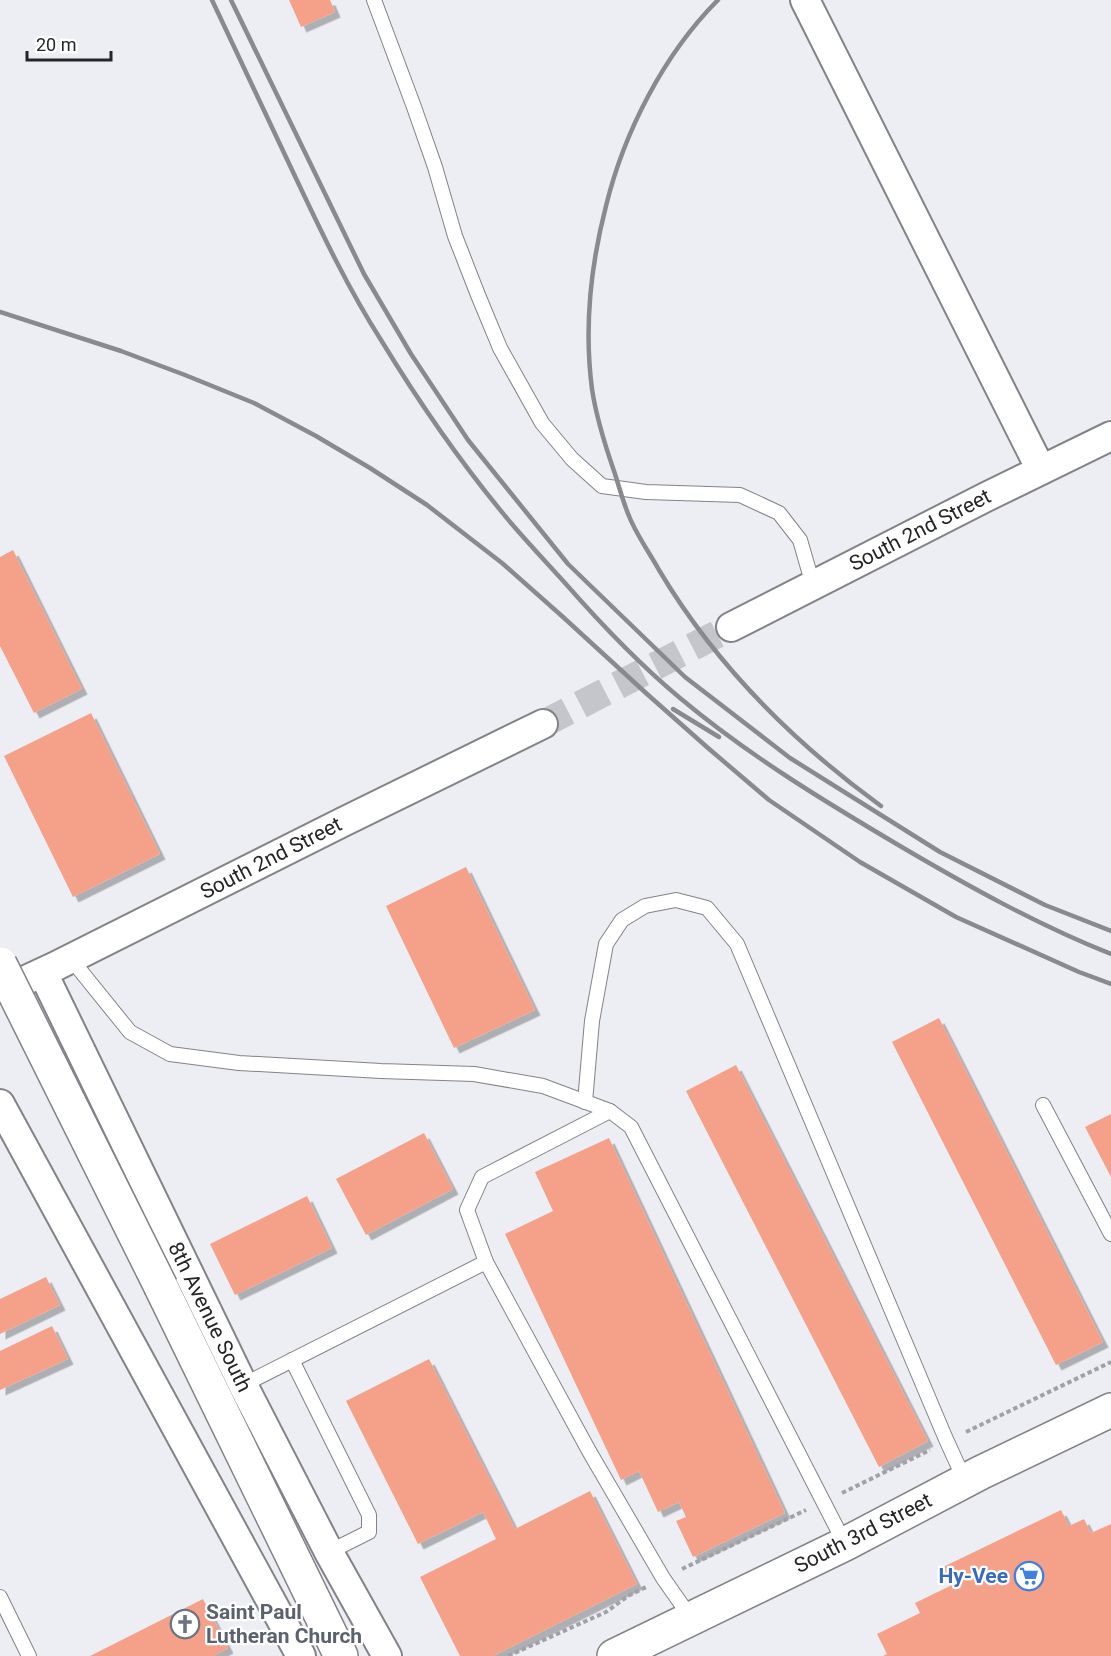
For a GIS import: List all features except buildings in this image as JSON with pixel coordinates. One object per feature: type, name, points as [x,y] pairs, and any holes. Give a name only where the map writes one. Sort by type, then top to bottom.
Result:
[{"type":"highway","name":"8th Avenue South","points":[[0,964],[341,1656]]},
{"type":"highway","name":"South 3rd Street","points":[[624,1654],[691,1618],[845,1544],[965,1480],[1111,1410]]},
{"type":"street","points":[[805,0],[1041,470]]},
{"type":"street","name":"South 2nd Street","points":[[731,627],[1111,436]]},
{"type":"street","name":"South 2nd Street","points":[[0,992],[43,973],[543,724]]},
{"type":"street","name":"8th Avenue South","points":[[43,973],[243,1385],[330,1554],[387,1656]]},
{"type":"street","points":[[0,1104],[301,1656]]},
{"type":"lane","points":[[374,0],[414,107],[435,167],[455,236],[478,295],[500,348],[542,423],[572,459],[602,486],[646,492],[740,495],[779,513],[800,540],[813,585]]},
{"type":"lane","points":[[585,1102],[592,1021],[606,944],[622,920],[645,906],[676,900],[707,908],[737,944],[965,1480]]},
{"type":"lane","points":[[71,959],[130,1032],[170,1054],[239,1063],[474,1074],[543,1086],[610,1111],[631,1127],[845,1544]]},
{"type":"lane","points":[[1043,1106],[1111,1234]]},
{"type":"lane","points":[[610,1111],[482,1177],[467,1210],[486,1262],[601,1471],[663,1578],[691,1618]]},
{"type":"lane","points":[[243,1385],[486,1262]]},
{"type":"lane","points":[[292,1360],[369,1515],[369,1532],[330,1554]]},
{"type":"lane","points":[[0,1597],[29,1656]]},
{"type":"tunnel","points":[[543,724],[731,627]]},
{"type":"railway","points":[[212,0],[334,258],[396,364],[443,434],[493,501],[606,628],[680,698],[732,739],[787,776],[977,890],[1057,931],[1111,954]]},
{"type":"railway","points":[[231,0],[364,274],[411,354],[468,440],[568,564],[685,677],[790,758],[940,852],[1045,905],[1111,931]]},
{"type":"railway","points":[[718,0],[680,45],[648,96],[614,178],[596,250],[590,296],[590,366],[598,420],[623,500],[635,530],[681,605],[705,638],[758,699],[787,728],[848,781],[881,806]]},
{"type":"railway","points":[[0,312],[121,351],[254,403],[370,468],[427,505],[502,563],[769,800],[860,862],[956,917],[1111,984]]},
{"type":"railway","points":[[673,709],[719,737]]},
{"type":"place","name":"Hy-Vee","points":[[1029,1576]]},
{"type":"place","name":"Saint Paul Lutheran Church","points":[[185,1624]]}]
